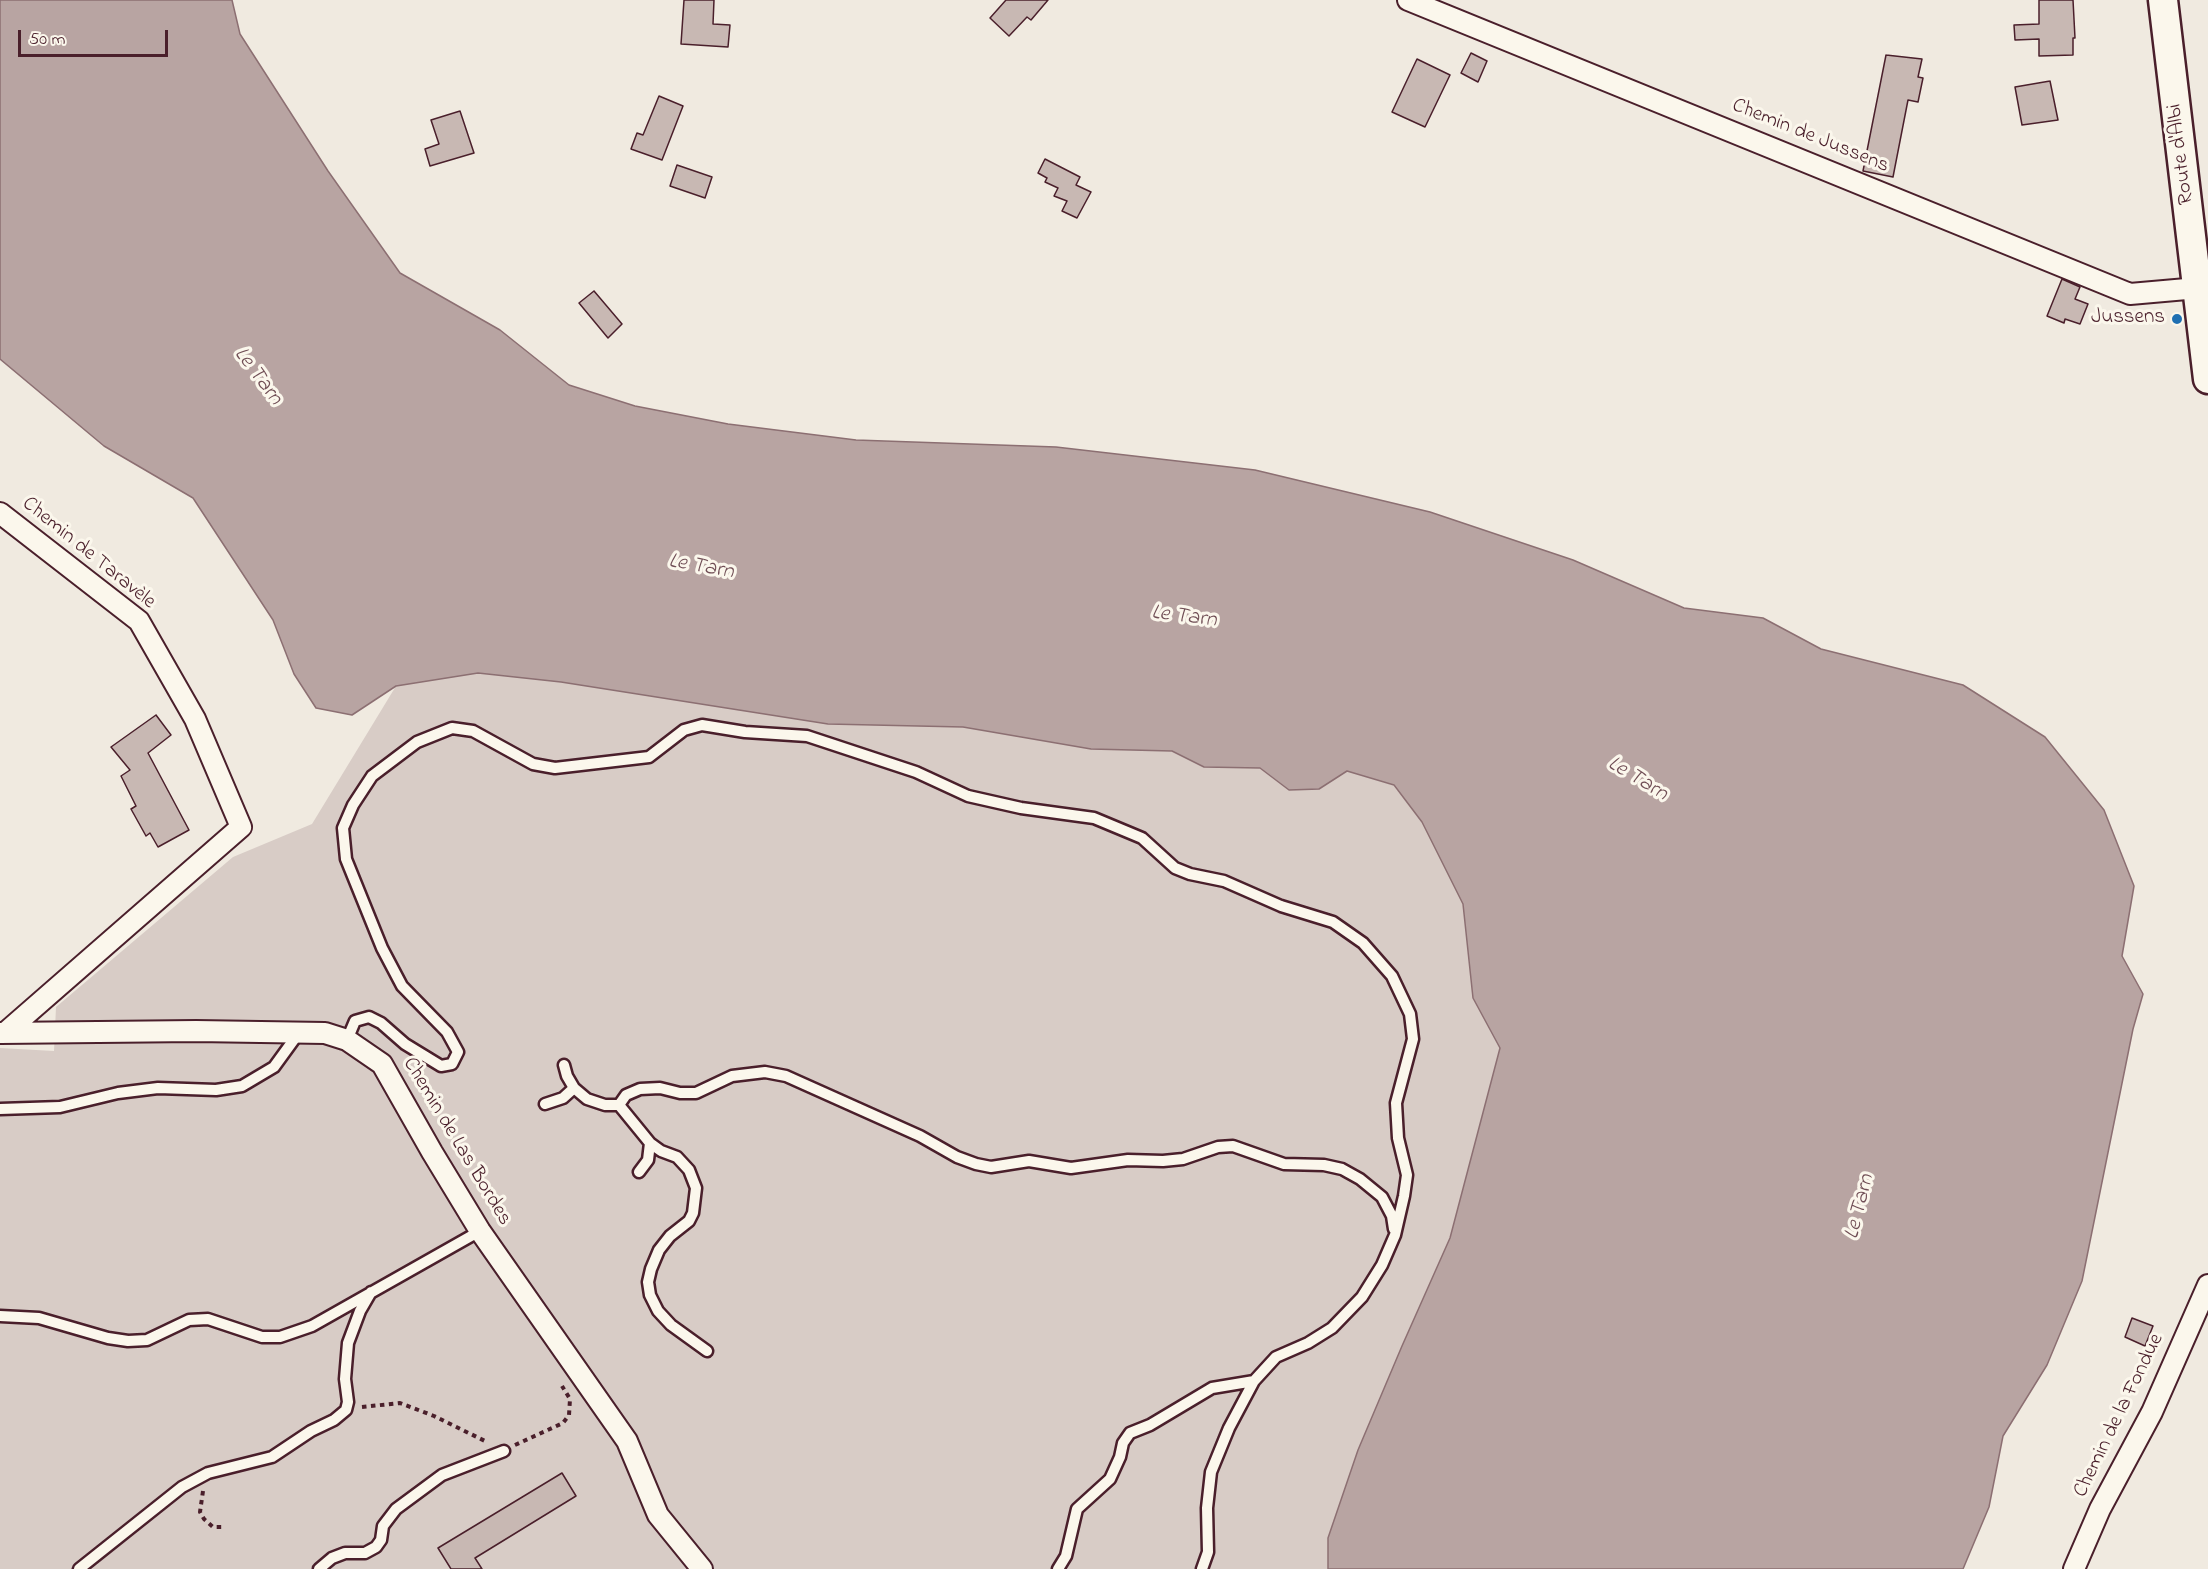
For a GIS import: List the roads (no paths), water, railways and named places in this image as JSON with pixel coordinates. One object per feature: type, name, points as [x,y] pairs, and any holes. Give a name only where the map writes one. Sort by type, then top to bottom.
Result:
[{"type":"street","name":"Chemin de Jussens","points":[[1408,0],[2130,294],[2198,288]]},
{"type":"street","name":"Route d'Albi","points":[[2163,0],[2208,379]]},
{"type":"street","name":"Chemin de Taravèle","points":[[0,513],[139,621],[195,719],[241,827],[2,1033]]},
{"type":"street","name":"Chemin de Las Bordes","points":[[2,1033],[196,1031],[324,1033],[347,1040],[382,1064],[480,1231],[627,1441],[658,1515],[698,1567]]},
{"type":"street","name":"Chemin de la Fondue","points":[[2074,1569],[2100,1509],[2152,1412],[2208,1285]]},
{"type":"lane","points":[[347,1040],[355,1021],[369,1017],[381,1023],[405,1044],[441,1066],[452,1064],[458,1052],[447,1032],[402,986],[382,948],[346,859],[343,828],[353,805],[372,776],[417,742],[452,728],[473,731],[533,764],[555,768],[650,757],[684,730],[702,725],[745,732],[807,736],[916,772],[968,796],[1021,808],[1094,818],[1142,838],[1175,868],[1190,874],[1224,881],[1281,906],[1334,922],[1363,943],[1392,976],[1410,1014],[1413,1039],[1396,1103],[1398,1138],[1407,1175],[1395,1235],[1382,1266],[1362,1297],[1332,1328],[1308,1343],[1276,1357],[1254,1381],[1229,1428],[1211,1472],[1207,1508],[1208,1552],[1202,1569]]},
{"type":"lane","points":[[0,1109],[60,1107],[118,1093],[158,1088],[216,1090],[242,1086],[274,1067],[298,1034]]},
{"type":"lane","points":[[564,1065],[574,1088],[587,1099],[605,1105],[619,1106],[650,1143],[661,1151],[677,1157],[689,1170],[696,1188],[693,1213],[659,1250],[648,1282],[650,1295],[658,1311],[671,1325],[707,1351]]},
{"type":"lane","points":[[619,1106],[627,1095],[640,1089],[660,1088],[696,1093],[732,1076],[765,1072],[786,1076],[920,1136],[957,1157],[991,1167],[1029,1161],[1071,1168],[1128,1160],[1163,1161],[1183,1159],[1218,1147],[1233,1146],[1284,1164],[1324,1165],[1352,1174],[1382,1197],[1392,1216],[1395,1235]]},
{"type":"lane","points":[[544,1104],[563,1098],[574,1088]]},
{"type":"lane","points":[[639,1172],[648,1160],[650,1143]]},
{"type":"lane","points":[[0,1316],[39,1318],[108,1338],[128,1341],[147,1340],[189,1320],[208,1319],[262,1337],[280,1337],[312,1326],[480,1231]]},
{"type":"lane","points":[[79,1569],[182,1487],[208,1473],[272,1457],[311,1431],[334,1420],[346,1410],[348,1402],[345,1379],[348,1343],[360,1311],[371,1292]]},
{"type":"lane","points":[[1058,1569],[1066,1556],[1077,1509],[1110,1479],[1120,1457],[1123,1443],[1130,1432],[1150,1425],[1212,1388],[1254,1381]]},
{"type":"lane","points":[[319,1569],[332,1558],[345,1553],[365,1553],[376,1547],[381,1540],[383,1526],[396,1509],[442,1475],[504,1451]]},
{"type":"water","name":"Le Tarn","points":[[0,0],[232,0],[240,34],[328,171],[400,273],[500,330],[569,385],[635,406],[728,424],[856,440],[1056,447],[1255,470],[1430,512],[1573,560],[1684,608],[1763,618],[1821,649],[1963,685],[2045,737],[2104,810],[2134,886],[2122,956],[2143,994],[2133,1029],[2082,1281],[2047,1365],[2003,1436],[1989,1507],[1963,1569],[1328,1569],[1328,1538],[1358,1450],[1450,1238],[1500,1048],[1473,998],[1463,904],[1422,822],[1394,785],[1347,771],[1319,789],[1289,790],[1260,768],[1204,767],[1172,751],[1091,749],[963,727],[828,724],[561,682],[478,673],[396,686],[352,715],[316,708],[294,674],[273,620],[193,498],[104,446],[0,359]]},
{"type":"place","name":"Jussens","points":[[2177,319]]}]
